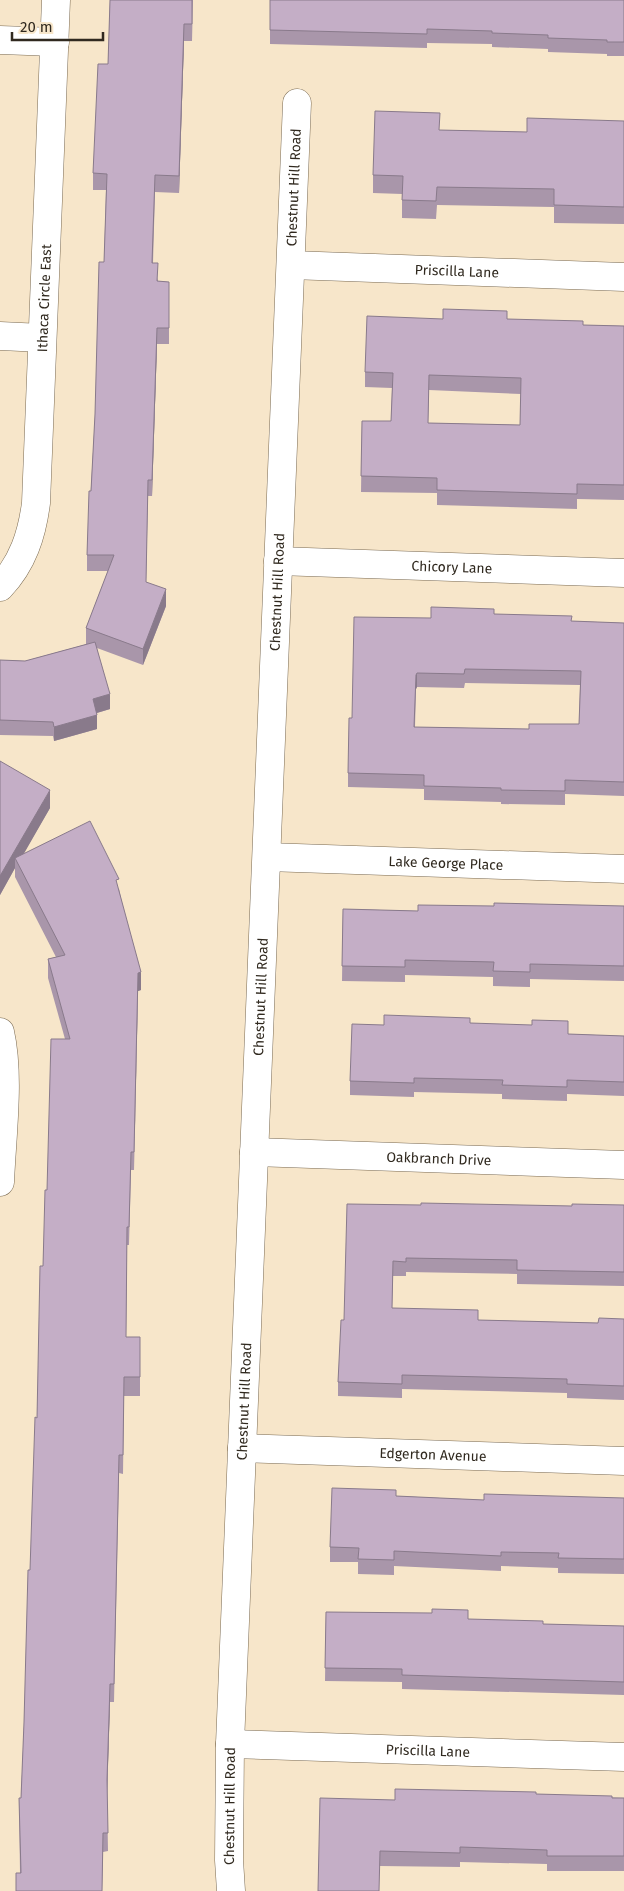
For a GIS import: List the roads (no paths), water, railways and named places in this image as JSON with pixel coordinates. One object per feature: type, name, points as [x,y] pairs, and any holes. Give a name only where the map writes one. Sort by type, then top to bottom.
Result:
[{"type":"street","name":"Ithaca Circle East","points":[[0,587],[15,567],[26,547],[33,525],[36,503],[56,0]]},
{"type":"street","points":[[0,40],[55,42]]},
{"type":"street","name":"Chestnut Hill Road","points":[[231,1891],[229,1860],[230,1744],[297,103]]},
{"type":"street","name":"Priscilla Lane","points":[[290,265],[624,277]]},
{"type":"street","points":[[0,336],[42,338]]},
{"type":"street","name":"Chicory Lane","points":[[278,561],[624,573]]},
{"type":"street","name":"Lake George Place","points":[[267,857],[624,869]]},
{"type":"street","points":[[0,1032],[4,1048],[0,1182]]},
{"type":"street","name":"Oakbranch Drive","points":[[254,1152],[624,1165]]},
{"type":"street","name":"Edgerton Avenue","points":[[242,1448],[624,1461]]},
{"type":"street","name":"Priscilla Lane","points":[[230,1744],[624,1757]]}]
